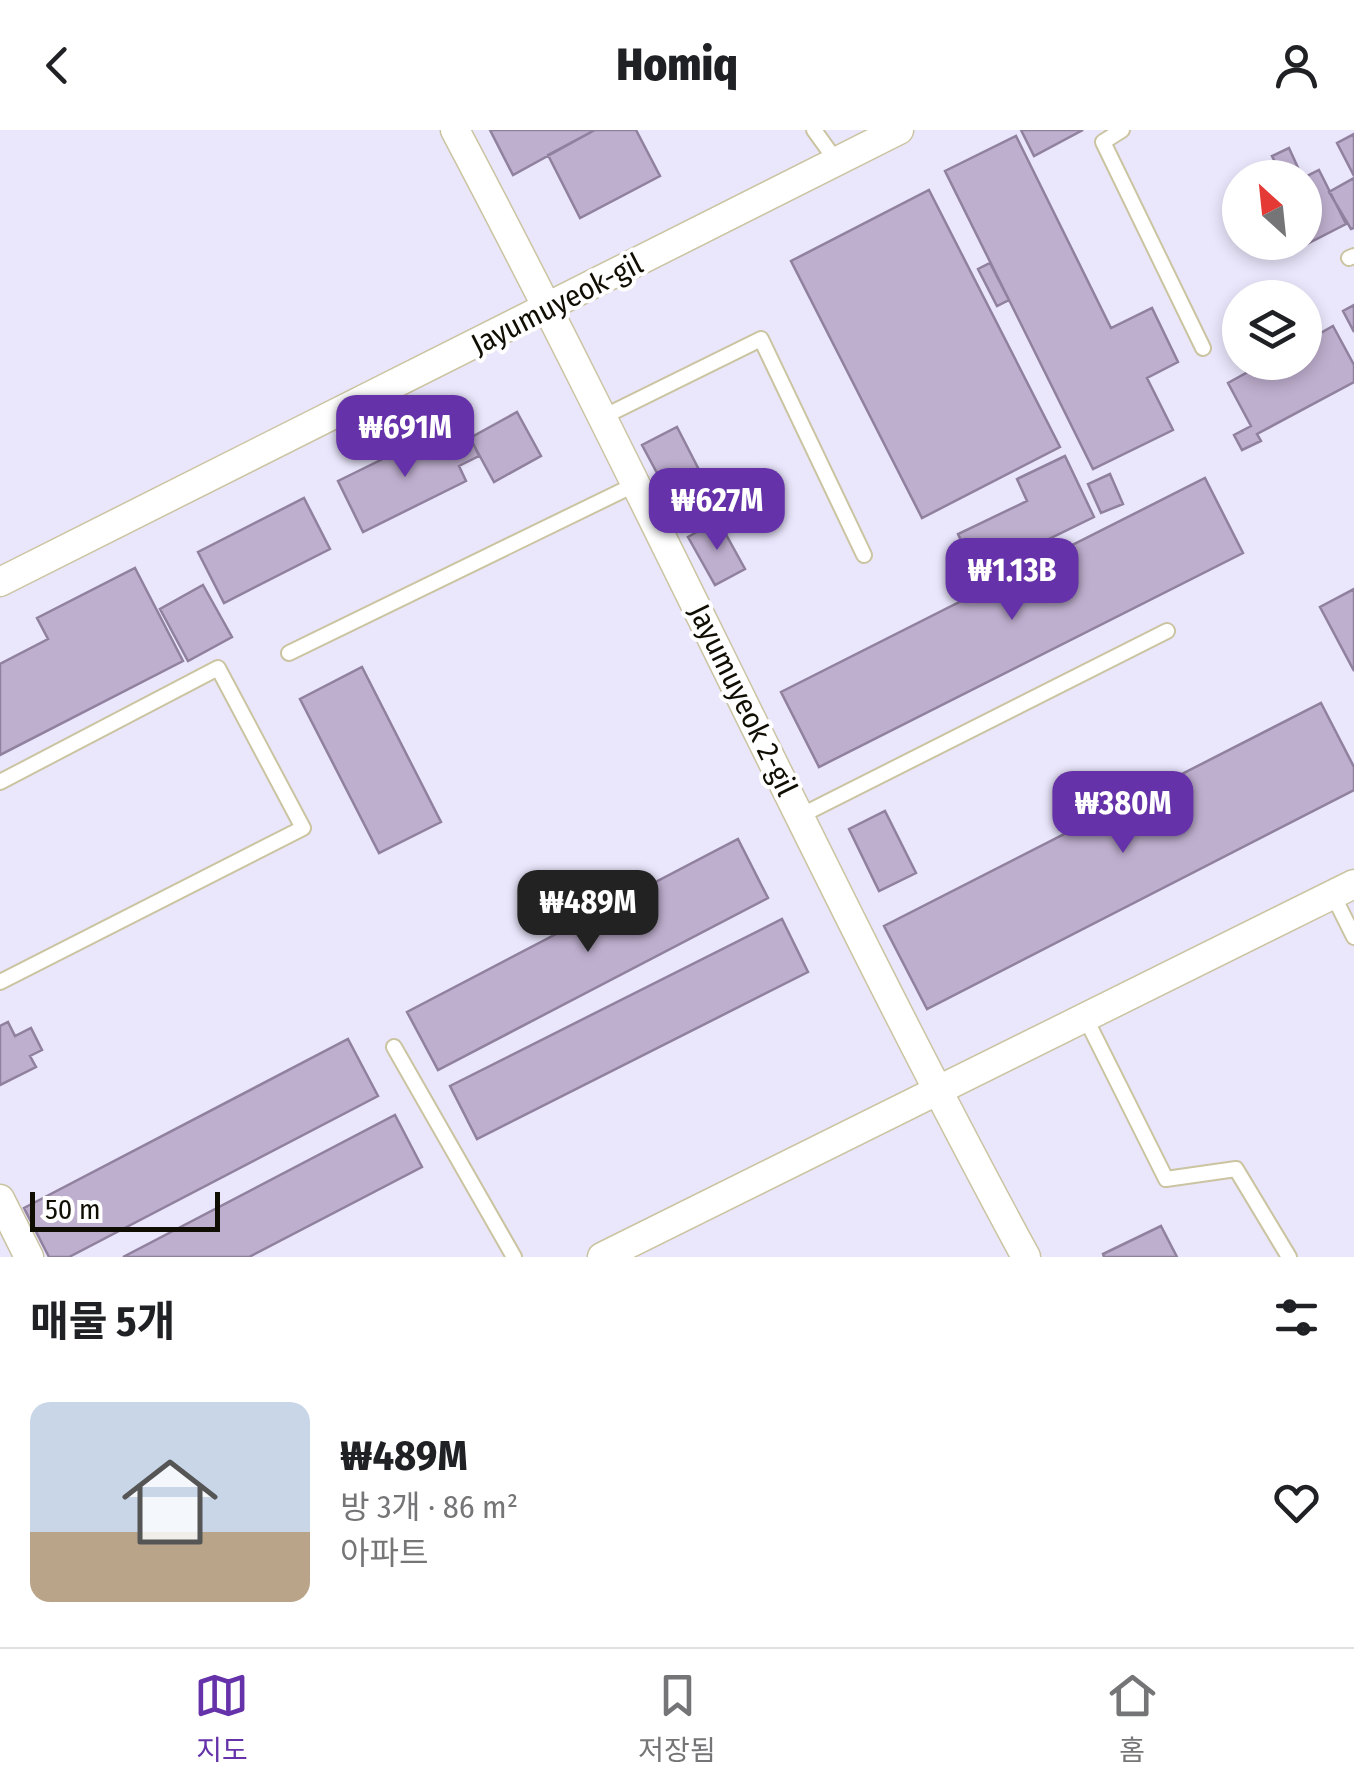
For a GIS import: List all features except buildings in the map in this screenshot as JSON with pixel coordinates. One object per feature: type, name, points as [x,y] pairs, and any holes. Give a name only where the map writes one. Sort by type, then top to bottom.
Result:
[{"type":"street","name":"Jayumuyeok 2-gil","points":[[455,130],[550,308],[936,1091],[1026,1257]]},
{"type":"street","name":"Jayumuyeok-gil","points":[[0,582],[899,130]]},
{"type":"street","points":[[602,1257],[1343,889]]},
{"type":"street","points":[[0,1200],[30,1257]]},
{"type":"lane","points":[[814,130],[837,162]]},
{"type":"lane","points":[[1122,130],[1103,142],[1204,348]]},
{"type":"lane","points":[[603,417],[761,339],[864,555]]},
{"type":"lane","points":[[289,653],[636,484]]},
{"type":"lane","points":[[800,816],[1167,630]]},
{"type":"lane","points":[[0,782],[218,668],[303,828],[0,982]]},
{"type":"lane","points":[[1343,889],[1354,936]]},
{"type":"lane","points":[[1086,1017],[1166,1179],[1236,1169],[1289,1257]]},
{"type":"lane","points":[[394,1046],[514,1257]]},
{"type":"shaded area","points":[[0,130],[1354,130],[1354,1257],[0,1257]]}]
